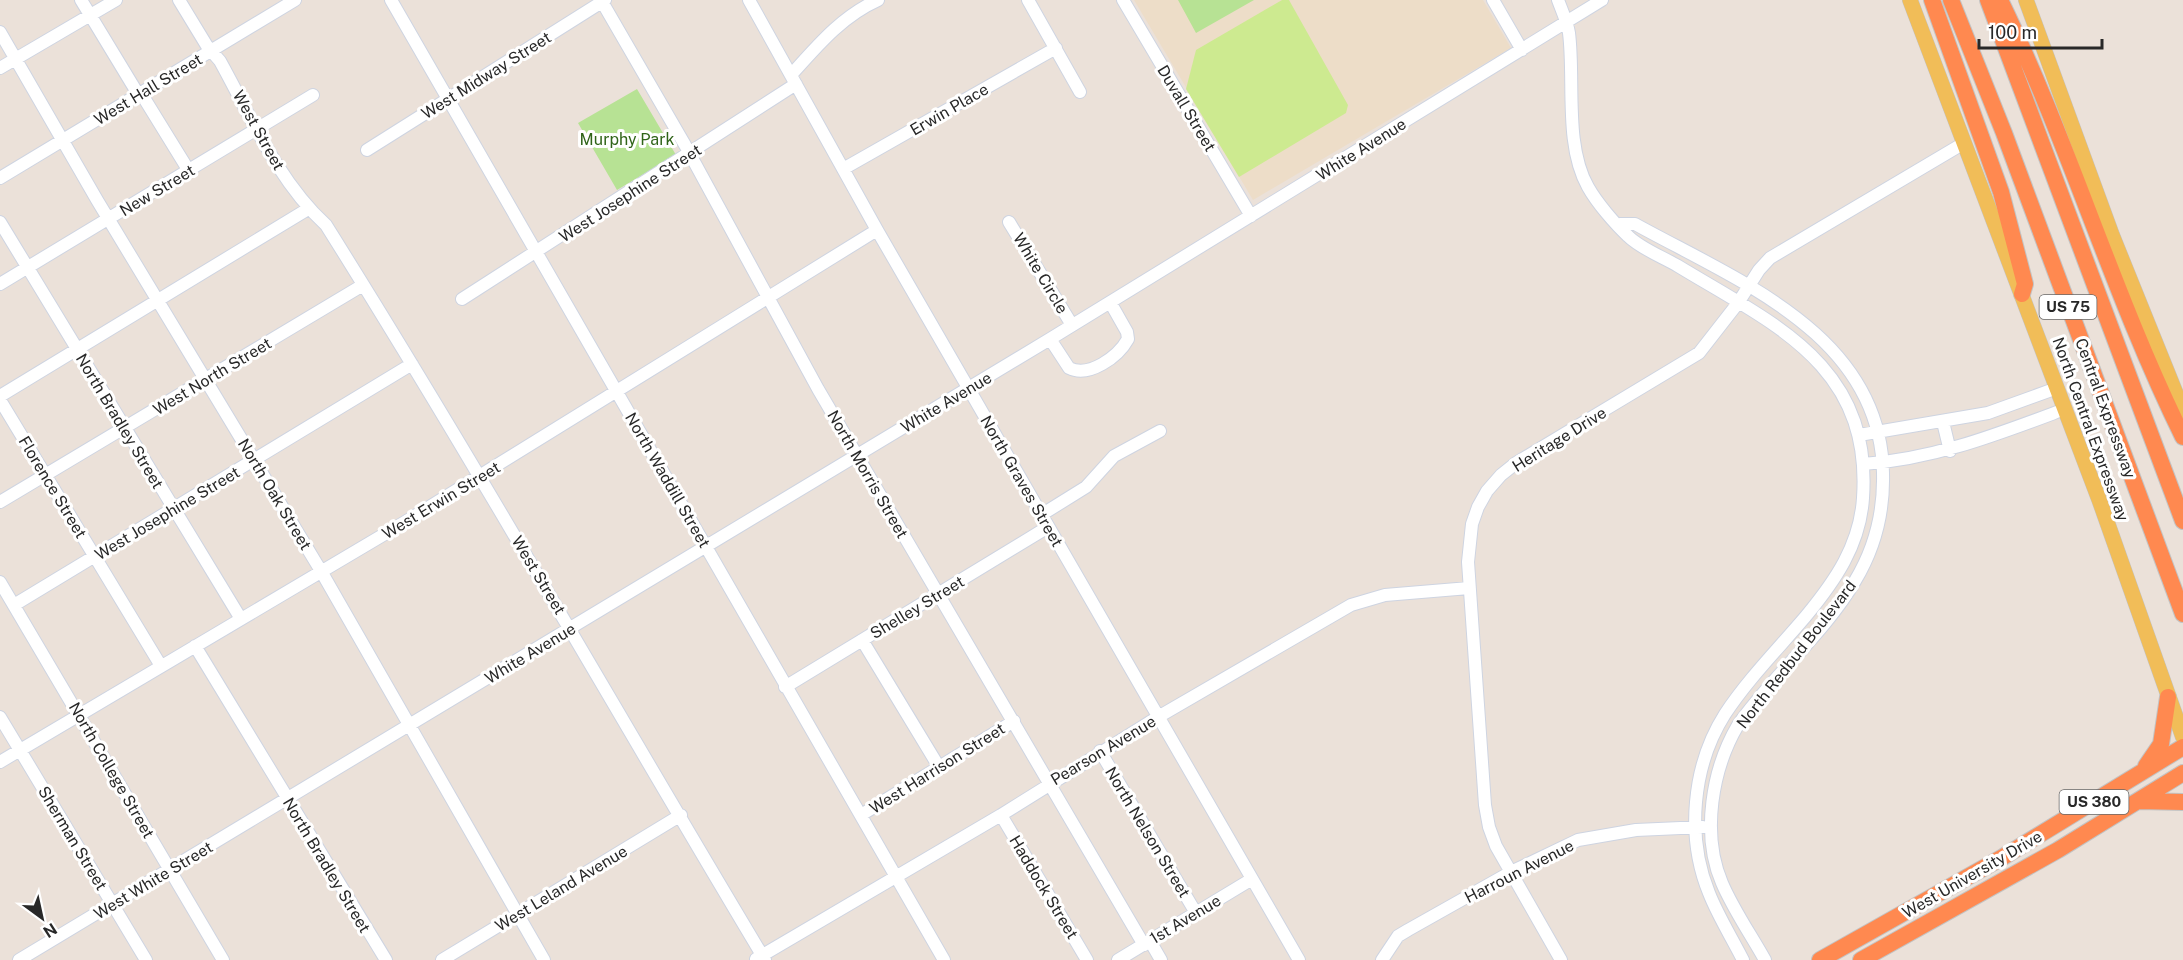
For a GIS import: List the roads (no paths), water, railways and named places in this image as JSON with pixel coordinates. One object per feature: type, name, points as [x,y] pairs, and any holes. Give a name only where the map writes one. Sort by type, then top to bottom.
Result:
[{"type":"highway","points":[[1932,0],[2001,192],[2025,284],[2022,294]]},
{"type":"highway","name":"Central Expressway","points":[[1951,0],[2004,133],[2183,614]]},
{"type":"highway","name":"Central Expressway","points":[[1988,0],[2183,521]]},
{"type":"highway","points":[[2000,0],[2035,72],[2147,364],[2183,437]]},
{"type":"highway","points":[[2139,774],[2160,744],[2175,700]]},
{"type":"highway","name":"West University Drive","points":[[1820,960],[2003,857],[2183,747]]},
{"type":"highway","name":"West University Drive","points":[[1861,960],[2058,850],[2183,773]]},
{"type":"highway","points":[[2138,801],[2183,802]]},
{"type":"main road","name":"North Central Expressway","points":[[1910,0],[2016,286],[2022,294],[2175,700],[2183,737]]},
{"type":"main road","points":[[2026,0],[2112,235],[2183,411]]},
{"type":"street","points":[[81,0],[138,94],[144,98],[189,171]]},
{"type":"street","points":[[0,68],[116,0]]},
{"type":"street","name":"West Street","points":[[179,0],[207,46],[212,50],[283,173],[308,209],[326,225],[480,476],[681,815],[761,959]]},
{"type":"street","name":"West Hall Street","points":[[0,178],[295,0]]},
{"type":"street","name":"North Waddill Street","points":[[391,0],[944,960]]},
{"type":"street","name":"North Graves Street","points":[[749,0],[877,230],[1299,960]]},
{"type":"street","name":"West Josephine Street","points":[[462,299],[689,154],[793,80],[832,30],[861,8],[878,0]]},
{"type":"street","points":[[1028,0],[1080,92]]},
{"type":"street","name":"Duvall Street","points":[[1123,0],[1251,216]]},
{"type":"street","points":[[1493,0],[1522,50]]},
{"type":"street","name":"North Redbud Boulevard","points":[[1558,0],[1567,22],[1576,151],[1580,170],[1598,201],[1629,237],[1793,336],[1819,361],[1839,388],[1859,435],[1863,464],[1863,507],[1847,559],[1830,586],[1744,690],[1719,724],[1698,783],[1695,828],[1703,876],[1709,895],[1743,960]]},
{"type":"street","name":"White Avenue","points":[[288,800],[1050,339],[1602,0]]},
{"type":"street","name":"West Midway Street","points":[[367,150],[603,1]]},
{"type":"street","name":"North Morris Street","points":[[603,1],[857,456],[1049,782],[1147,943],[1161,960]]},
{"type":"street","name":"North Oak Street","points":[[0,33],[321,571],[544,960]]},
{"type":"street","name":"Erwin Place","points":[[843,169],[1056,48]]},
{"type":"street","name":"New Street","points":[[0,284],[313,95]]},
{"type":"street","name":"Heritage Drive","points":[[1561,960],[1511,872],[1489,826],[1485,805],[1468,562],[1472,524],[1484,496],[1501,475],[1516,463],[1693,358],[1708,344],[1770,258],[1964,143]]},
{"type":"street","points":[[0,398],[157,299],[308,209]]},
{"type":"street","name":"North Bradley Street","points":[[0,222],[241,619]]},
{"type":"street","name":"White Circle","points":[[1010,222],[1072,325]]},
{"type":"street","name":"North Redbud Boulevard","points":[[1620,224],[1635,224],[1748,287],[1812,329],[1840,356],[1864,392],[1879,431],[1883,463],[1880,515],[1861,569],[1843,599],[1755,702],[1732,735],[1716,782],[1712,827],[1713,848],[1721,882],[1765,960]]},
{"type":"street","name":"West Erwin Street","points":[[0,762],[480,476],[877,230]]},
{"type":"street","name":"West North Street","points":[[0,502],[363,285]]},
{"type":"street","points":[[1050,339],[1070,368],[1084,371],[1098,366],[1112,357],[1128,339],[1127,332],[1110,302]]},
{"type":"street","name":"West Josephine Street","points":[[14,605],[412,364]]},
{"type":"street","points":[[1859,435],[1943,422],[2003,409],[2057,388]]},
{"type":"street","name":"Florence Street","points":[[0,398],[161,666]]},
{"type":"street","points":[[1863,464],[1883,463],[1950,451],[2065,410]]},
{"type":"street","points":[[1943,422],[1950,451]]},
{"type":"street","points":[[1041,515],[1086,487],[1114,456],[1160,431]]},
{"type":"street","name":"Shelley Street","points":[[785,687],[1048,527]]},
{"type":"street","name":"North College Street","points":[[0,582],[223,960]]},
{"type":"street","name":"Pearson Avenue","points":[[761,959],[1001,814],[1100,751],[1362,600],[1385,595],[1469,588]]},
{"type":"street","points":[[862,640],[939,767]]},
{"type":"street","name":"North Bradley Street","points":[[195,646],[386,960]]},
{"type":"street","name":"Sherman Street","points":[[0,717],[146,960]]},
{"type":"street","name":"West Harrison Street","points":[[861,816],[1014,721]]},
{"type":"street","name":"North Nelson Street","points":[[1100,751],[1196,913]]},
{"type":"street","name":"West White Street","points":[[19,960],[288,800]]},
{"type":"street","name":"Haddock Street","points":[[1001,814],[1087,960]]},
{"type":"street","name":"West Leland Avenue","points":[[442,960],[681,815]]},
{"type":"street","name":"Harroun Avenue","points":[[1382,960],[1398,936],[1511,872],[1578,840],[1636,830],[1712,827]]},
{"type":"street","name":"1st Avenue","points":[[1118,960],[1252,879]]},
{"type":"park label","name":"Murphy Park","points":[[627,139]]}]
